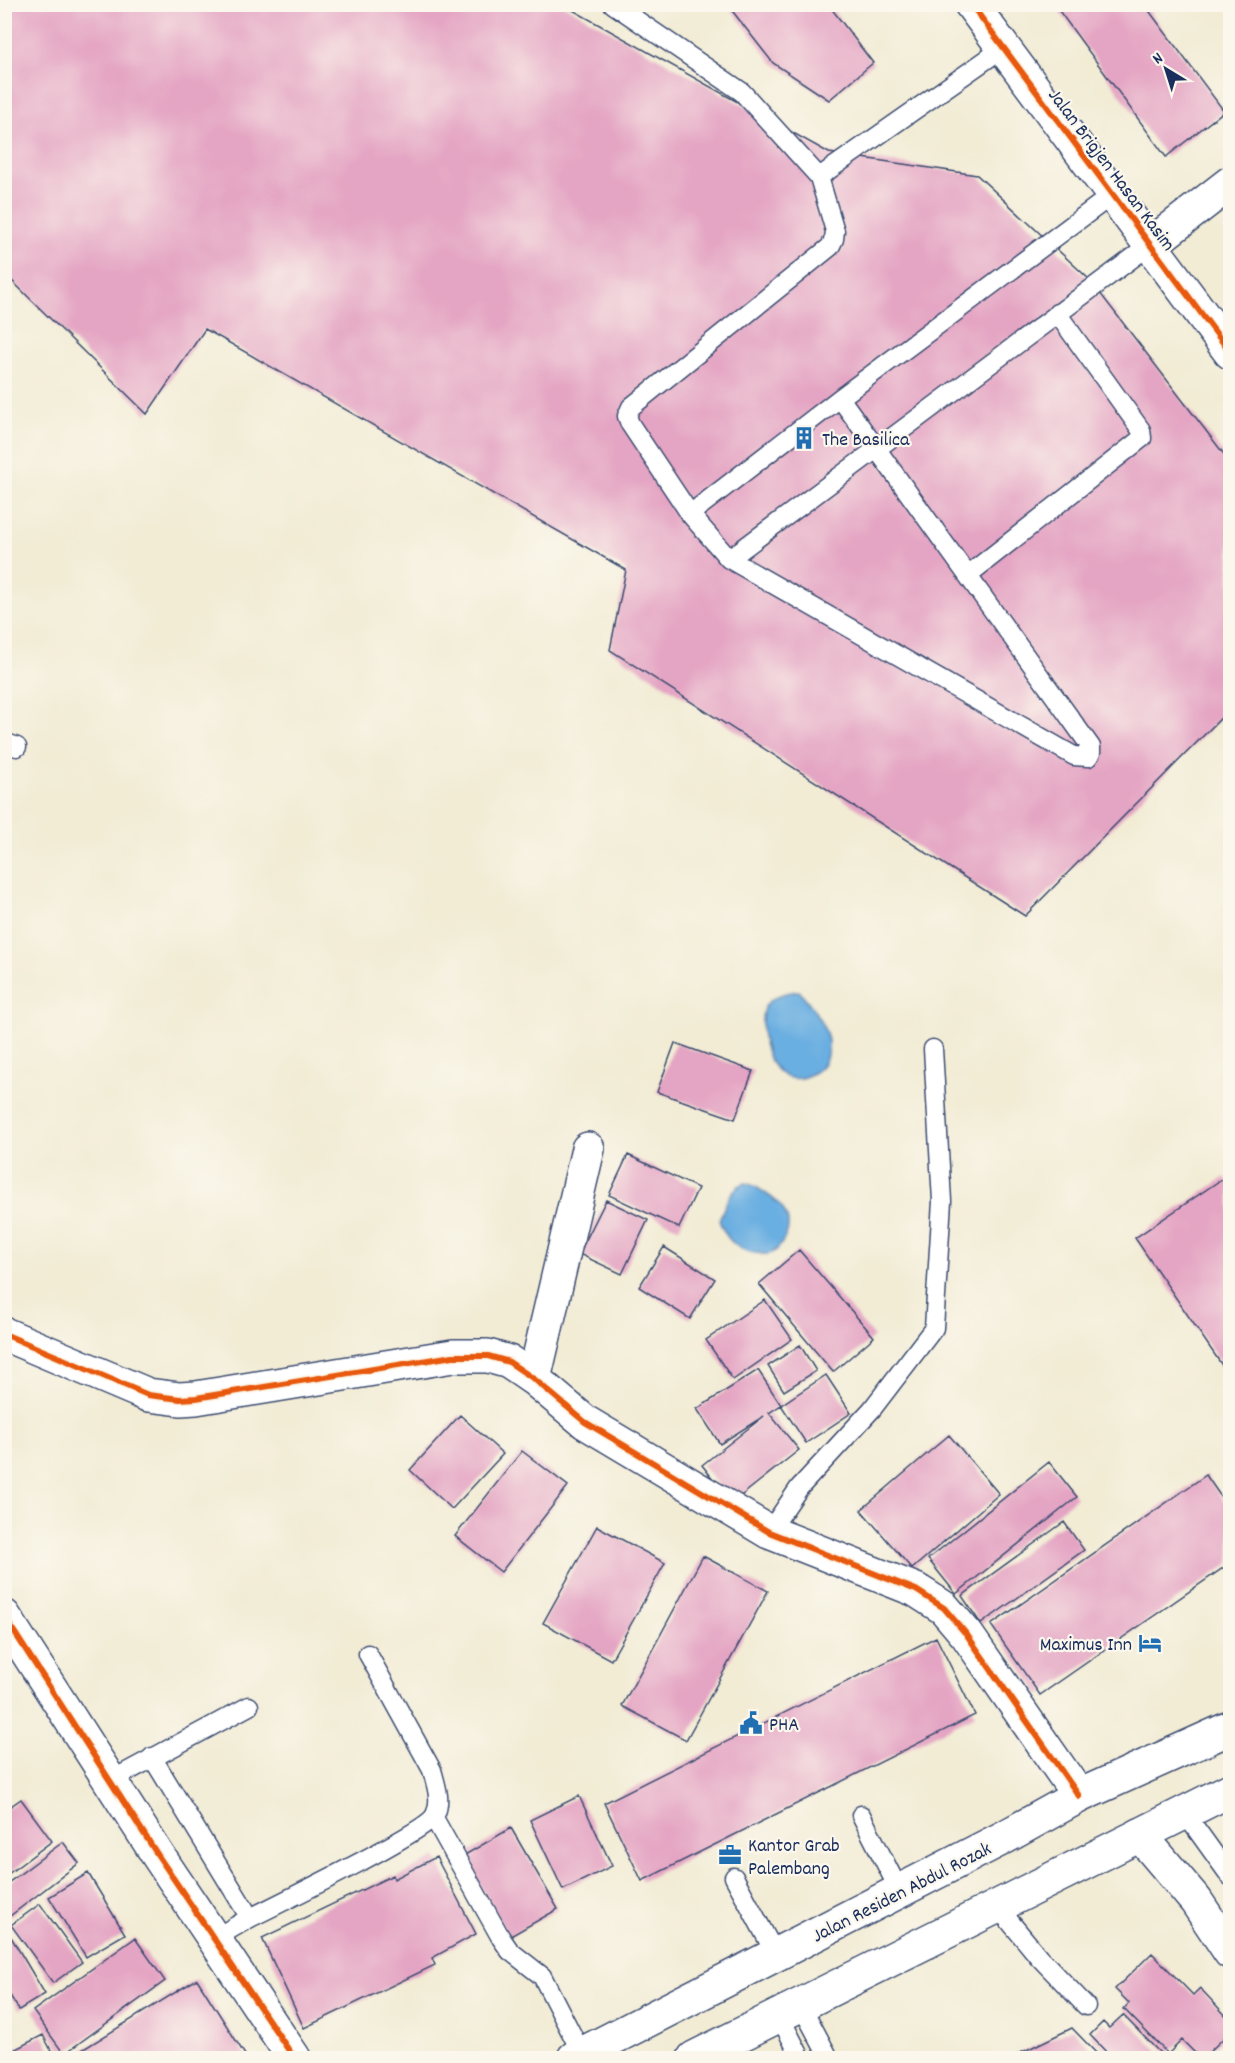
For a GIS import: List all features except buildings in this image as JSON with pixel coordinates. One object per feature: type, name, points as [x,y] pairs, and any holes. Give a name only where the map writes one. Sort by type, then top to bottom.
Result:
[{"type":"main road","name":"Jalan Brigjen Hasan Kasim","points":[[971,4],[1230,352]]},
{"type":"main road","points":[[1150,245],[1230,183]]},
{"type":"main road","points":[[534,1379],[588,1149]]},
{"type":"main road","points":[[4,1334],[148,1395],[180,1399],[453,1356],[488,1356],[509,1362],[534,1379],[585,1422],[770,1532],[916,1590],[944,1608],[967,1635],[1079,1796]]},
{"type":"main road","points":[[4,1616],[117,1777],[214,1939],[294,2058]]},
{"type":"main road","name":"Jalan Residen Abdul Rozak","points":[[578,2056],[900,1892],[1079,1796],[1230,1728]]},
{"type":"main road","points":[[694,2058],[1230,1790]]},
{"type":"main road","points":[[1140,1835],[1196,1902],[1230,1952]]},
{"type":"lane","points":[[613,4],[742,92],[819,177],[835,231],[830,247],[631,407],[628,412],[630,424],[690,514],[729,559],[1074,756],[1088,757],[1091,747],[840,398]]},
{"type":"lane","points":[[819,177],[1003,48]]},
{"type":"lane","points":[[690,514],[840,398],[1112,195]]},
{"type":"lane","points":[[729,559],[1150,245]]},
{"type":"lane","points":[[968,575],[1142,438],[1141,430],[1057,313]]},
{"type":"lane","points":[[770,1532],[799,1488],[872,1409],[934,1328],[942,1201],[933,1049]]},
{"type":"lane","points":[[214,1939],[407,1836],[434,1818],[438,1805],[432,1770],[368,1654]]},
{"type":"lane","points":[[117,1777],[249,1706]]},
{"type":"lane","points":[[152,1757],[246,1920]]},
{"type":"lane","points":[[1184,1812],[1230,1876]]},
{"type":"lane","points":[[861,1815],[900,1892]]},
{"type":"lane","points":[[434,1818],[501,1938],[510,1950],[542,1976],[578,2056]]},
{"type":"lane","points":[[734,1877],[776,1955]]},
{"type":"lane","points":[[997,1906],[1039,1957],[1086,2006]]},
{"type":"lane","points":[[790,2010],[801,2058]]},
{"type":"lane","points":[[790,2010],[829,2058]]},
{"type":"water","points":[[799,991],[813,1008],[825,1030],[828,1042],[827,1052],[823,1064],[813,1073],[800,1078],[790,1078],[774,1066],[768,1056],[762,1033],[762,1015],[765,1007],[777,996]]},
{"type":"water","points":[[746,1183],[776,1201],[787,1217],[786,1235],[777,1249],[769,1254],[748,1251],[737,1246],[728,1238],[719,1220],[732,1193],[740,1185]]},
{"type":"cycle path","points":[[971,4],[1230,352]]},
{"type":"cycle path","points":[[4,1334],[148,1395],[180,1399],[453,1356],[488,1356],[509,1362],[534,1379],[585,1422],[769,1532],[916,1590],[944,1608],[967,1635],[1079,1796]]},
{"type":"cycle path","points":[[4,1616],[159,1857],[294,2058]]},
{"type":"place","name":"The Basilica","points":[[804,438]]},
{"type":"place","name":"Maximus Inn","points":[[1150,1643]]},
{"type":"place","name":"PHA","points":[[751,1723]]},
{"type":"place","name":"Kantor Grab Palembang","points":[[730,1855]]}]
